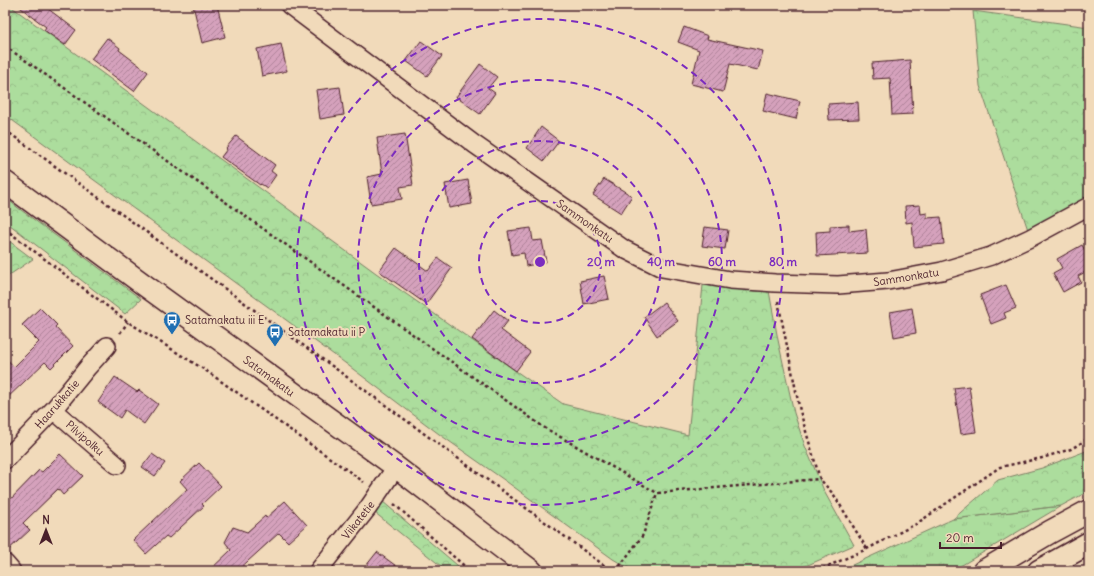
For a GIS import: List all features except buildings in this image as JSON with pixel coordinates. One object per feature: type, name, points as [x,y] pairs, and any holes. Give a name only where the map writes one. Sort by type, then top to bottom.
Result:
[{"type":"main road","points":[[984,571],[1089,511]]},
{"type":"main road","points":[[1039,571],[1089,544]]},
{"type":"street","name":"Sammonkatu","points":[[289,5],[474,144],[624,249],[662,268],[730,280],[775,283],[838,285],[888,281],[942,271],[991,256],[1030,238],[1089,206]]},
{"type":"street","name":"Satamakatu","points":[[5,182],[147,287],[396,467],[532,571]]},
{"type":"street","name":"Haarukkatie","points":[[5,460],[53,410],[107,346]]},
{"type":"street","name":"Pilvipolku","points":[[53,410],[117,465]]},
{"type":"street","name":"Viikatetie","points":[[318,571],[368,508],[396,467]]},
{"type":"street","points":[[5,563],[12,571]]},
{"type":"path","points":[[5,46],[544,428],[657,493],[820,479]]},
{"type":"path","points":[[5,130],[613,571]]},
{"type":"path","points":[[5,229],[128,322],[205,370],[291,430]]},
{"type":"path","points":[[775,283],[800,412],[820,479],[834,495],[867,549]]},
{"type":"path","points":[[817,571],[867,549],[916,524],[1000,467],[1042,458],[1071,449],[1089,438]]},
{"type":"path","points":[[616,571],[643,535],[657,493]]},
{"type":"green space","points":[[5,5],[9,5],[376,273],[563,404],[688,435],[703,285],[769,291],[794,413],[805,446],[825,493],[854,545],[794,571],[635,571],[613,559],[439,434],[341,360],[5,115]]},
{"type":"green space","points":[[973,11],[1089,27],[1089,196],[1028,230],[980,86]]},
{"type":"green space","points":[[5,197],[141,299],[125,314],[5,221]]},
{"type":"green space","points":[[5,238],[33,259],[5,278]]},
{"type":"green space","points":[[1089,449],[1089,491],[1061,506],[953,519],[998,480],[1042,468]]},
{"type":"green space","points":[[382,501],[464,571],[447,571],[374,512]]},
{"type":"green space","points":[[1061,506],[952,571],[839,571],[953,519]]},
{"type":"place","name":"Satamakatu iii E","points":[[172,335]]},
{"type":"place","name":"Satamakatu ii P","points":[[275,347]]}]
